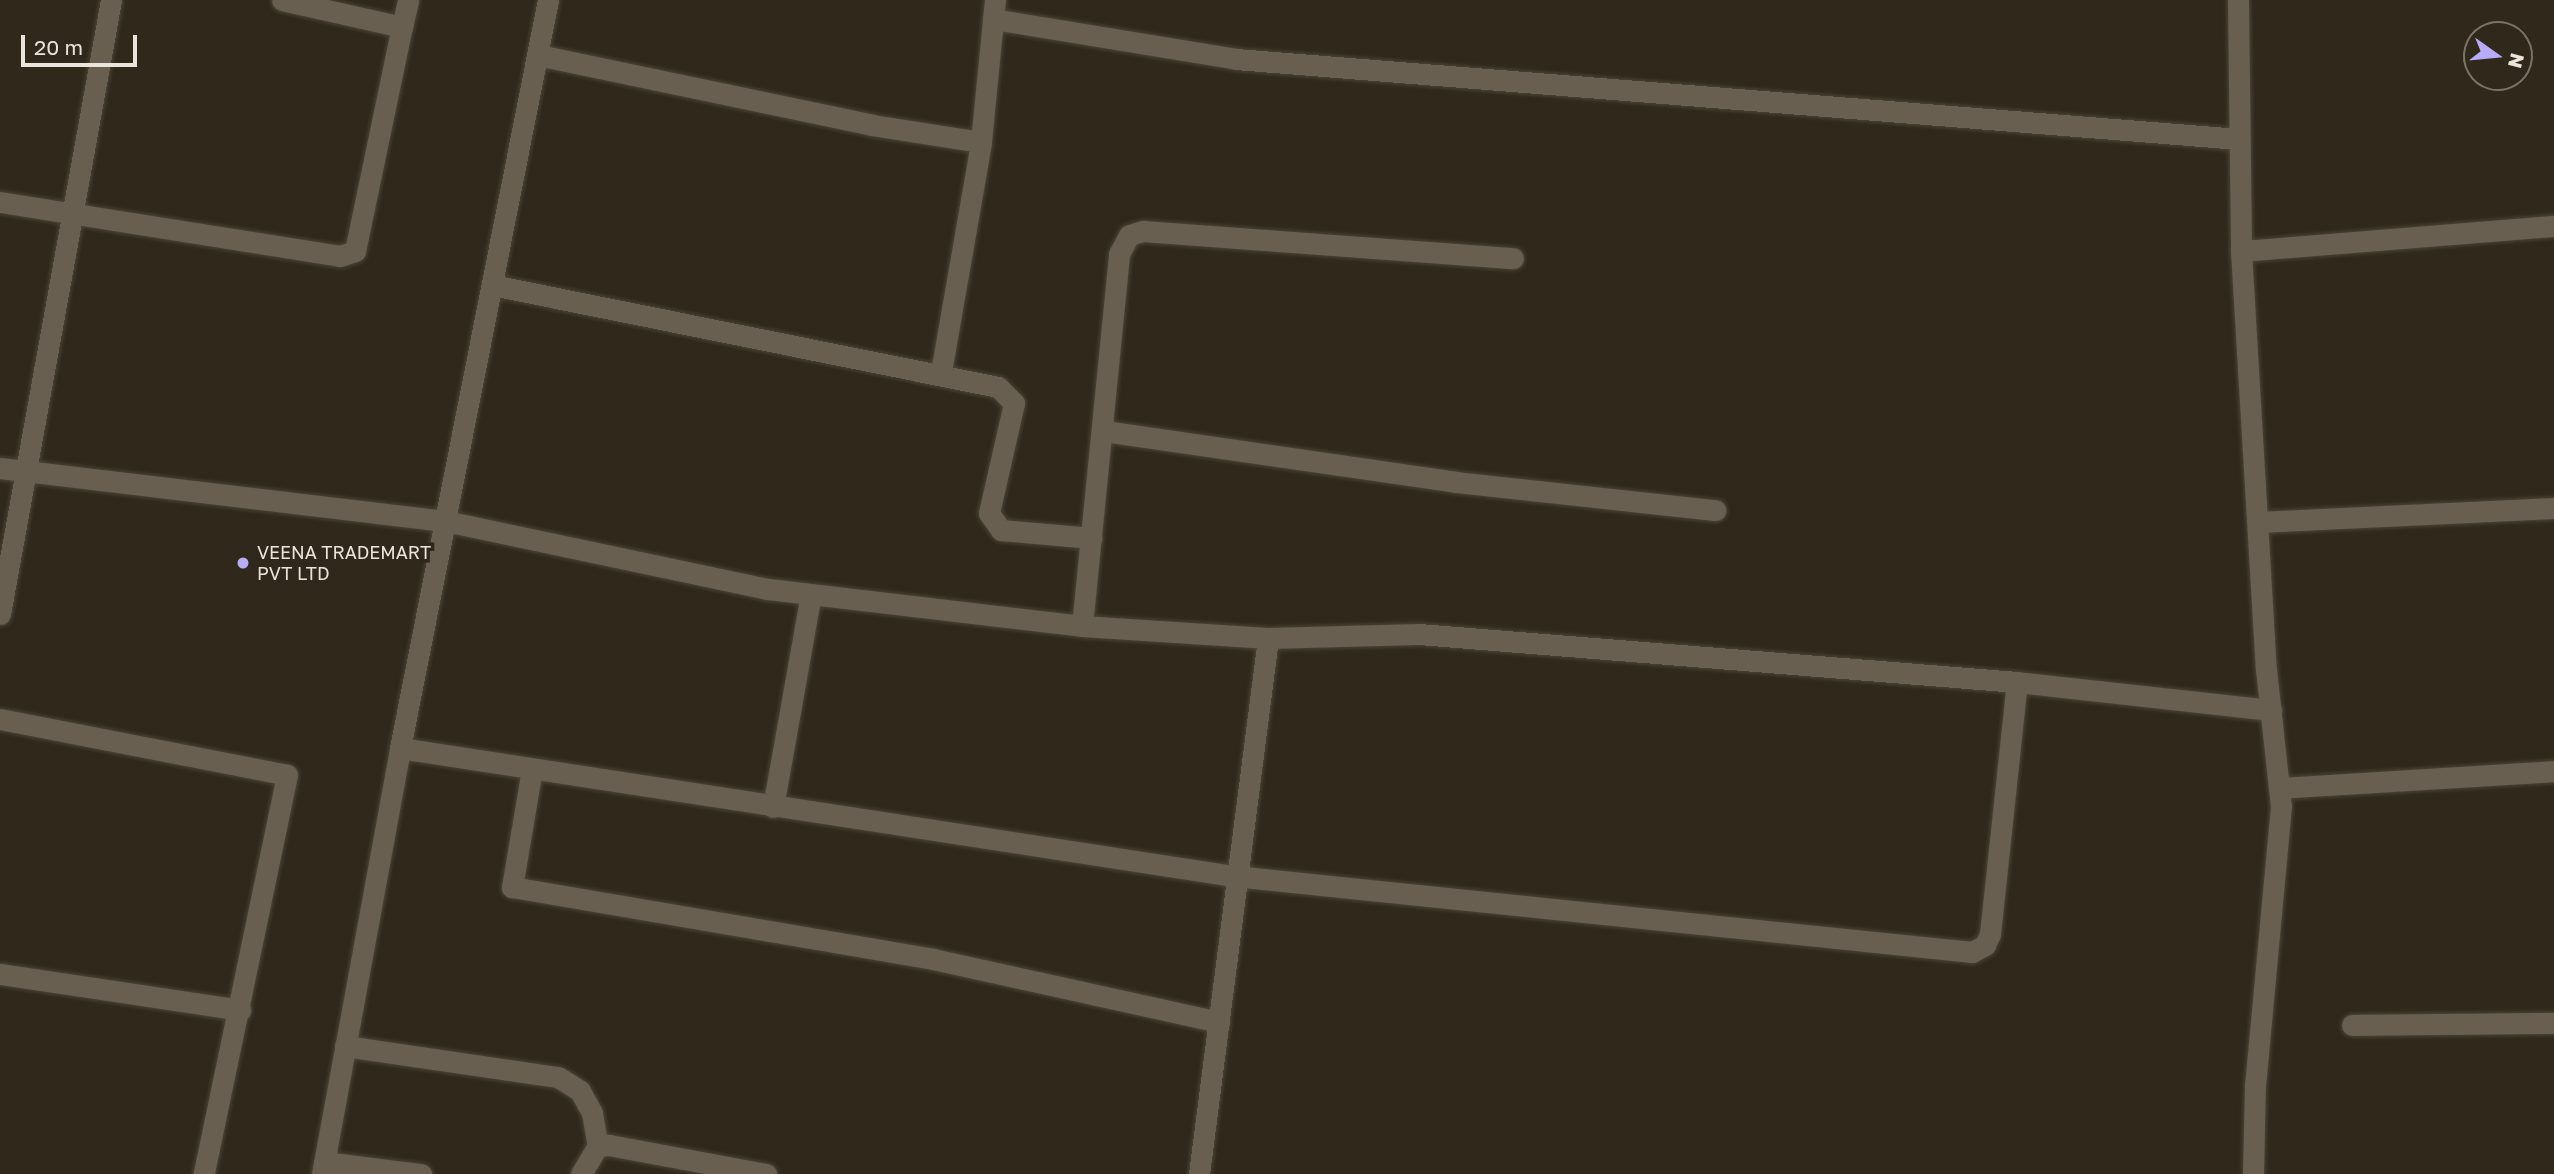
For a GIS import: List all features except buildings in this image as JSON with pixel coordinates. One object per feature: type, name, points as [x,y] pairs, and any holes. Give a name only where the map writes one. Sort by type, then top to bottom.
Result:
[{"type":"street","points":[[0,614],[111,0]]},
{"type":"street","points":[[282,0],[402,27]]},
{"type":"street","points":[[0,202],[340,256],[355,251],[408,0]]},
{"type":"street","points":[[421,1174],[323,1168],[400,748],[548,0]]},
{"type":"street","points":[[2238,0],[2241,250],[2271,710],[2279,788],[2255,1084],[2253,1174]]},
{"type":"street","points":[[941,372],[981,142],[994,10],[1236,59],[2239,139]]},
{"type":"street","points":[[537,55],[872,125],[981,142]]},
{"type":"street","points":[[2241,250],[2554,226]]},
{"type":"street","points":[[1082,626],[1104,431],[1119,254],[1129,235],[1143,230],[1513,258]]},
{"type":"street","points":[[492,285],[941,372],[998,387],[1014,403],[989,513],[1001,530],[1092,538]]},
{"type":"street","points":[[1104,431],[1456,482],[1715,510]]},
{"type":"street","points":[[0,468],[24,474],[445,521],[768,589],[1082,626],[1268,638],[1419,634],[2017,682],[2271,710]]},
{"type":"street","points":[[2258,522],[2554,508]]},
{"type":"street","points":[[773,807],[811,594]]},
{"type":"street","points":[[1199,1174],[1219,1022],[1234,876],[1258,740],[1268,638]]},
{"type":"street","points":[[400,748],[1234,876],[1972,952],[1985,945],[1990,934],[2017,682]]},
{"type":"street","points":[[0,719],[287,775],[204,1174]]},
{"type":"street","points":[[532,769],[512,887],[933,959],[1219,1022]]},
{"type":"street","points":[[2279,788],[2554,771]]},
{"type":"street","points":[[0,974],[240,1010]]},
{"type":"street","points":[[2353,1026],[2554,1023]]},
{"type":"street","points":[[345,1046],[558,1077],[580,1091],[592,1113],[598,1146],[581,1174]]},
{"type":"street","points":[[598,1146],[766,1174]]},
{"type":"place","name":"VEENA TRADEMART PVT LTD","points":[[243,563]]}]
